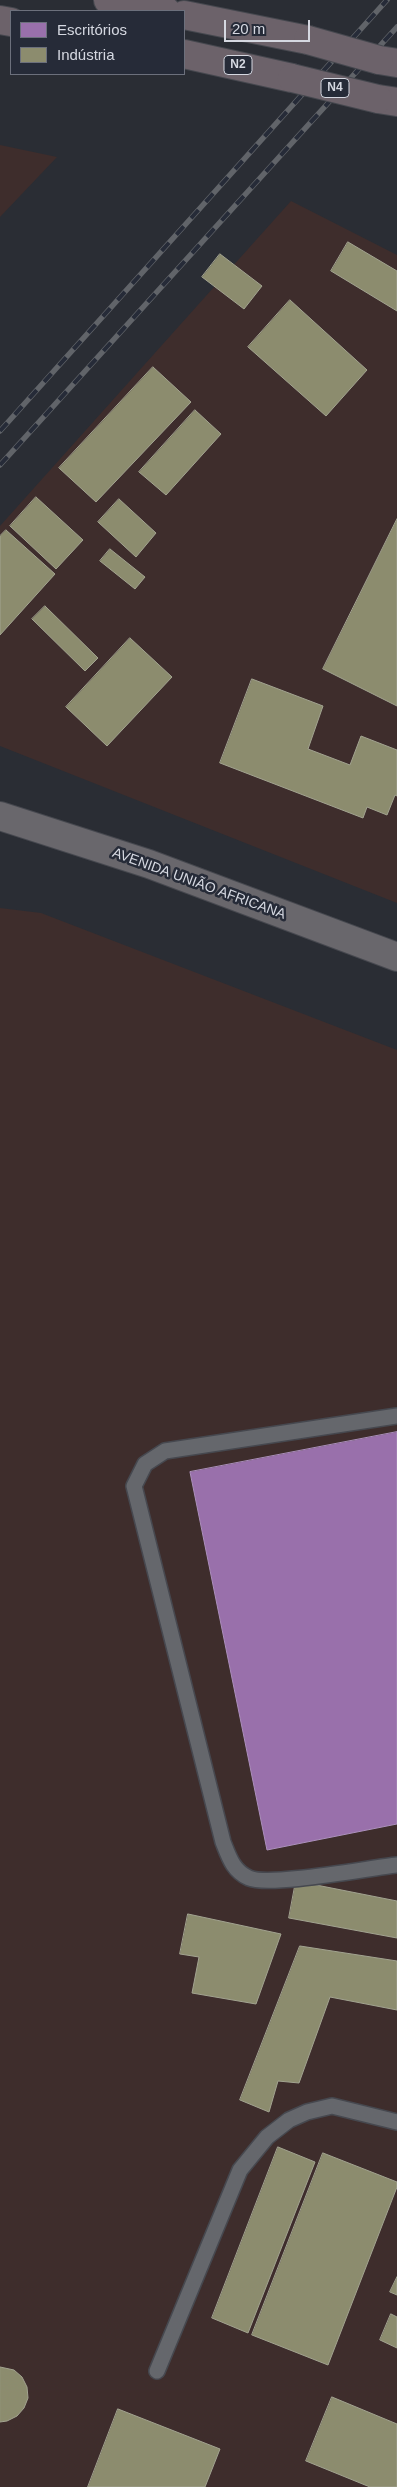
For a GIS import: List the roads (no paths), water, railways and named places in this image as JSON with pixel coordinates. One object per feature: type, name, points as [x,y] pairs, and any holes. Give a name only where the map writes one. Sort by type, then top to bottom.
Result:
[{"type":"highway","points":[[108,0],[161,10]]},
{"type":"highway","points":[[185,15],[308,40],[388,61]]},
{"type":"highway","name":"N2","points":[[185,54],[292,78]]},
{"type":"highway","name":"N4","points":[[292,78],[388,100]]},
{"type":"main road","name":"AVENIDA UNIÃO AFRICANA","points":[[0,816],[149,864],[397,957]]},
{"type":"lane","points":[[397,1416],[165,1451],[145,1464],[134,1486],[223,1842],[234,1867],[250,1878],[271,1881],[397,1865]]},
{"type":"lane","points":[[156,2371],[240,2170],[267,2137],[289,2120],[307,2112],[332,2106],[397,2122]]},
{"type":"railway","points":[[0,431],[387,0]]},
{"type":"railway","points":[[0,465],[397,27]]}]
